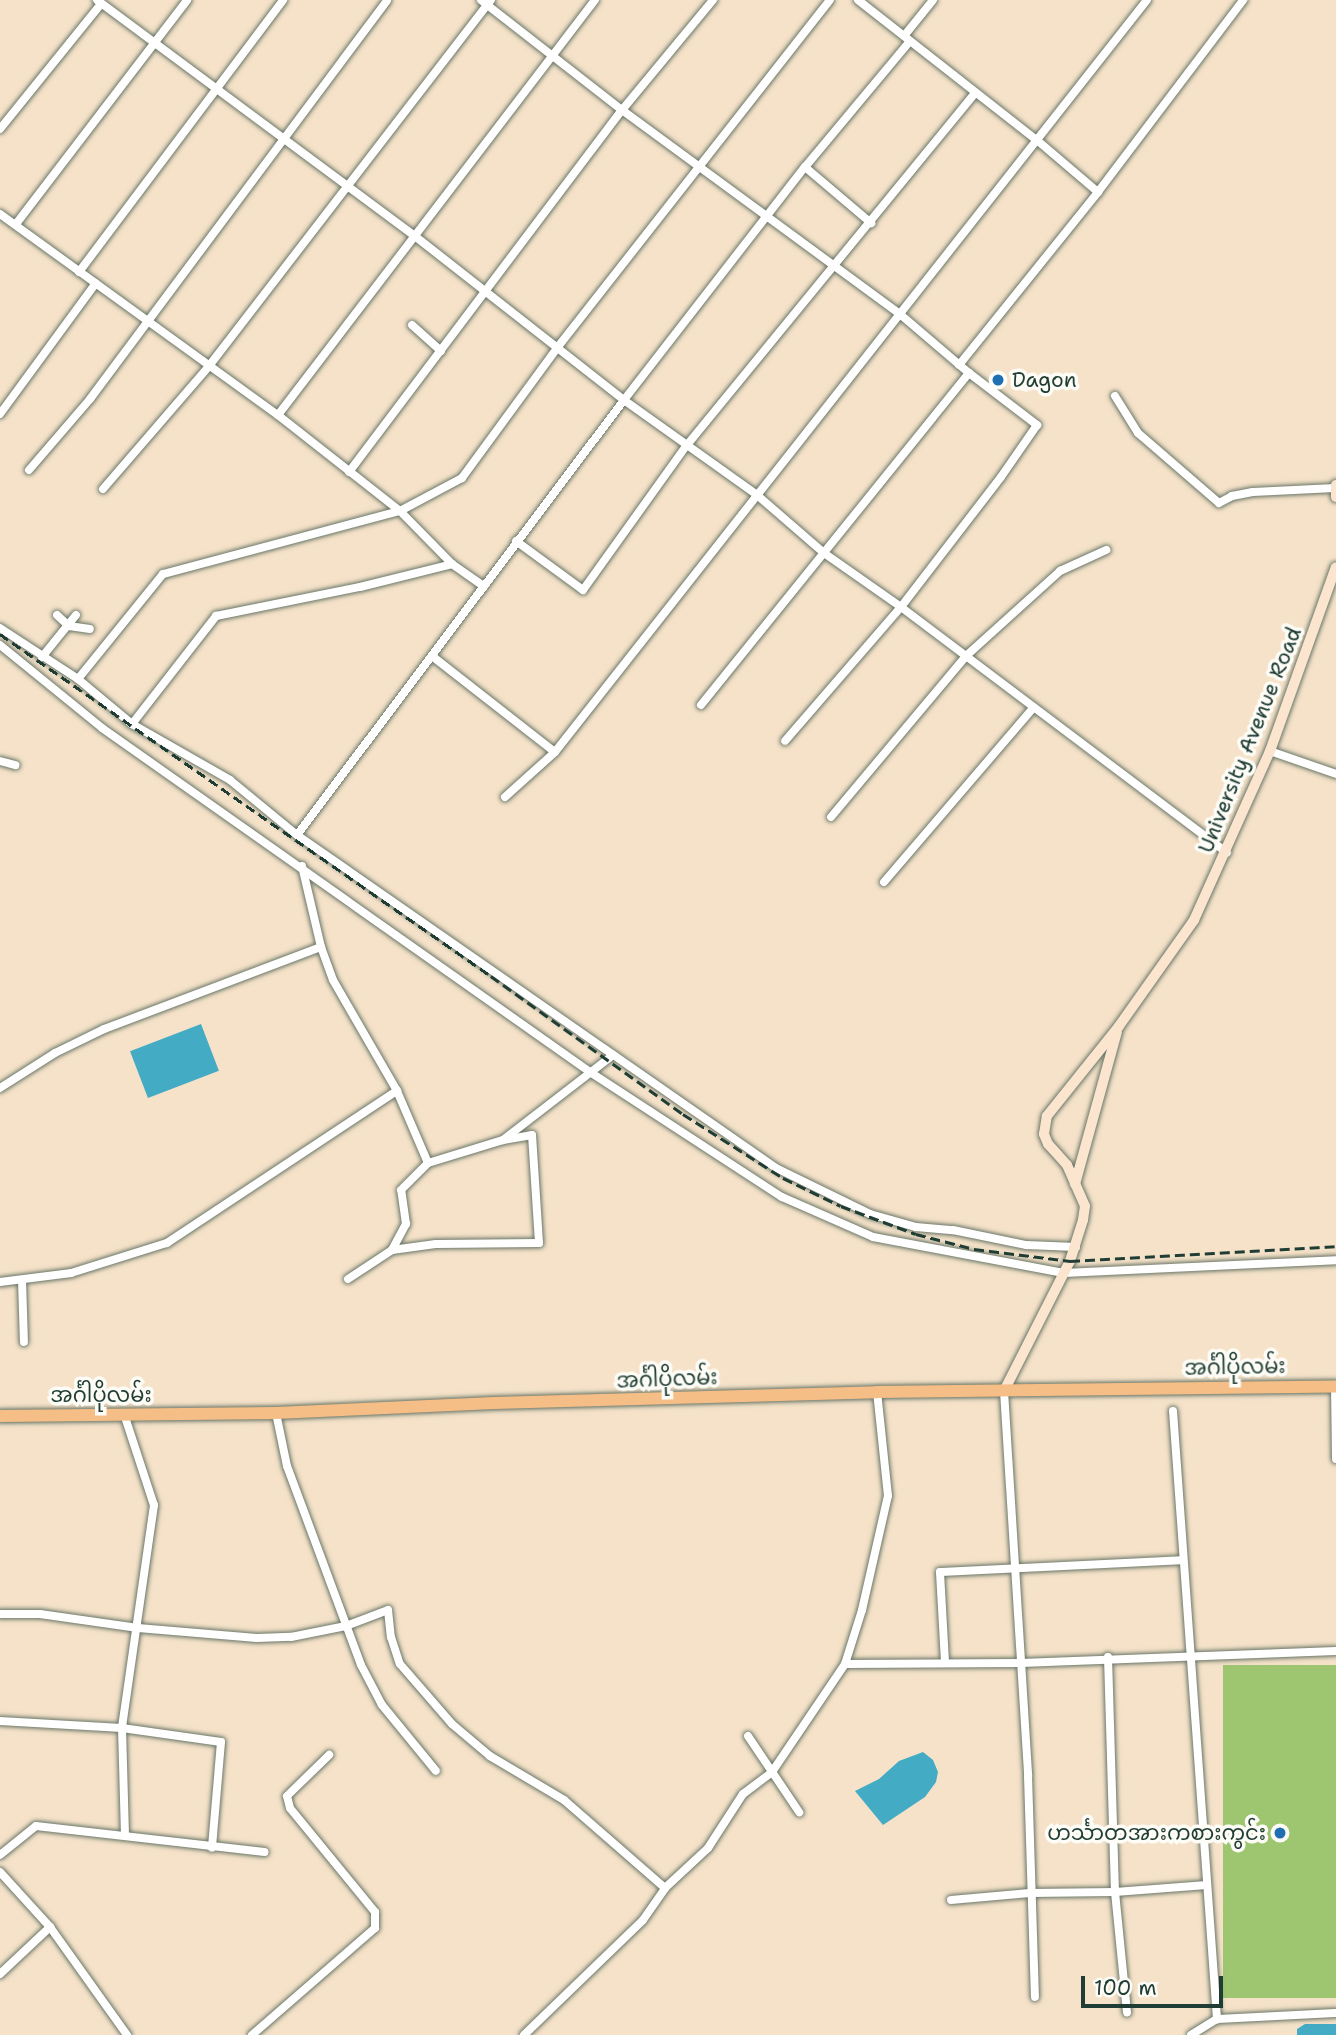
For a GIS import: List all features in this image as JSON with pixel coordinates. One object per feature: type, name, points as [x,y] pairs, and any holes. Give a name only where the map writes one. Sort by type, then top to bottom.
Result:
[{"type":"main road","name":"University Avenue Road","points":[[1004,1391],[1076,1247],[1085,1206],[1067,1166],[1048,1144],[1044,1124],[1065,1090],[1119,1026],[1188,930],[1227,853],[1270,751],[1336,567]]},
{"type":"main road","points":[[1075,1184],[1119,1026]]},
{"type":"main road","name":"အင်္ဂါပိုလမ်း","points":[[0,1416],[275,1413],[494,1402],[877,1392],[1335,1386]]},
{"type":"street","points":[[16,224],[187,0]]},
{"type":"street","points":[[79,272],[283,0]]},
{"type":"street","points":[[29,470],[90,400],[281,139],[387,0]]},
{"type":"street","points":[[278,415],[416,237],[551,54],[595,0]]},
{"type":"street","points":[[349,472],[621,110],[713,0]]},
{"type":"street","points":[[78,680],[163,574],[400,511],[462,478],[557,348],[830,0]]},
{"type":"street","points":[[858,0],[1038,141],[1098,192]]},
{"type":"street","points":[[297,835],[516,541],[906,39],[933,0]]},
{"type":"street","points":[[505,797],[555,752],[1147,0]]},
{"type":"street","points":[[959,365],[1098,192],[1243,0]]},
{"type":"street","points":[[0,129],[99,2],[218,88],[345,187],[416,237],[624,400],[757,495],[824,553],[901,607],[1227,853]]},
{"type":"street","points":[[103,489],[209,366],[487,2],[621,110],[901,315],[959,365],[1037,425],[1001,477],[901,607],[785,741]]},
{"type":"street","points":[[516,541],[583,590],[687,446],[975,93]]},
{"type":"street","points":[[804,167],[871,223]]},
{"type":"street","points":[[0,214],[278,415],[400,511],[452,564],[484,586]]},
{"type":"street","points":[[0,414],[96,283]]},
{"type":"street","points":[[412,325],[441,351]]},
{"type":"street","points":[[701,705],[969,373]]},
{"type":"street","points":[[1115,396],[1138,433],[1219,503],[1232,496],[1253,492],[1336,490]]},
{"type":"street","points":[[831,817],[966,656],[1060,571],[1106,550]]},
{"type":"street","points":[[132,724],[216,616],[360,587],[452,564]]},
{"type":"street","points":[[57,615],[69,626],[90,629]]},
{"type":"street","points":[[42,657],[76,615]]},
{"type":"street","points":[[0,628],[78,680],[132,724],[230,780],[297,835],[776,1168],[870,1214],[916,1227],[953,1230],[991,1239],[1076,1247]]},
{"type":"street","points":[[0,645],[102,728],[302,866],[590,1072],[782,1198],[873,1237],[1064,1273],[1336,1260]]},
{"type":"street","points":[[432,656],[555,752]]},
{"type":"street","points":[[884,882],[1034,707]]},
{"type":"street","points":[[1270,751],[1336,774]]},
{"type":"street","points":[[0,761],[15,765]]},
{"type":"street","points":[[302,866],[321,947],[333,980],[397,1091],[428,1163]]},
{"type":"street","points":[[0,1088],[55,1053],[104,1029],[321,947]]},
{"type":"street","points":[[503,1140],[613,1055]]},
{"type":"street","points":[[0,1282],[71,1273],[167,1243],[397,1091]]},
{"type":"street","points":[[348,1279],[392,1250],[436,1244],[539,1243],[532,1135],[503,1140],[428,1163],[401,1190],[406,1224],[392,1250]]},
{"type":"street","points":[[22,1280],[24,1342]]},
{"type":"street","points":[[1335,1386],[1336,1460]]},
{"type":"street","points":[[1004,1391],[1028,1776],[1035,1997]]},
{"type":"street","points":[[523,2035],[643,1920],[665,1888],[708,1848],[743,1794],[772,1772],[845,1664],[868,1587],[888,1496],[877,1392]]},
{"type":"street","points":[[1173,1411],[1217,2019]]},
{"type":"street","points":[[275,1413],[287,1466],[361,1665],[382,1705],[436,1771]]},
{"type":"street","points":[[124,1414],[154,1505],[122,1728],[125,1835]]},
{"type":"street","points":[[945,1662],[940,1572],[1016,1571],[1182,1560]]},
{"type":"street","points":[[0,1614],[40,1614],[138,1628],[257,1638],[291,1637],[346,1626],[388,1610],[391,1637],[400,1664],[452,1724],[519,1776],[564,1800],[665,1888]]},
{"type":"street","points":[[845,1664],[1021,1663],[1108,1657],[1336,1650]]},
{"type":"street","points":[[1108,1657],[1115,1892],[1128,2012]]},
{"type":"street","points":[[0,1721],[122,1728],[221,1742],[212,1848]]},
{"type":"street","points":[[748,1736],[799,1811]]},
{"type":"street","points":[[252,2035],[375,1928],[375,1912],[290,1808],[287,1796],[329,1755]]},
{"type":"street","points":[[0,1855],[36,1826],[265,1852]]},
{"type":"street","points":[[0,1872],[50,1927],[127,2035]]},
{"type":"street","points":[[951,1900],[1030,1893],[1115,1892],[1207,1885]]},
{"type":"street","points":[[0,1974],[50,1927]]},
{"type":"street","points":[[1191,2035],[1217,2019],[1336,2013]]},
{"type":"green space","name":"ဟင်္သာတအားကစားကွင်း","points":[[1223,1665],[1336,1665],[1336,1998],[1223,1998]]},
{"type":"water","points":[[201,1024],[219,1071],[148,1098],[130,1051]]},
{"type":"water","points":[[923,1752],[933,1760],[938,1772],[936,1782],[925,1797],[883,1825],[855,1791],[879,1779],[899,1761]]},
{"type":"water","points":[[1305,2024],[1336,2024],[1336,2035],[1297,2035],[1297,2029]]},
{"type":"railway","points":[[0,634],[491,976],[683,1114],[783,1178],[841,1206],[916,1234],[974,1249],[1070,1261],[1336,1246]]},
{"type":"place","name":"Dagon","points":[[998,380]]},
{"type":"place","name":"ဟင်္သာတအားကစားကွင်း","points":[[1280,1833]]}]
